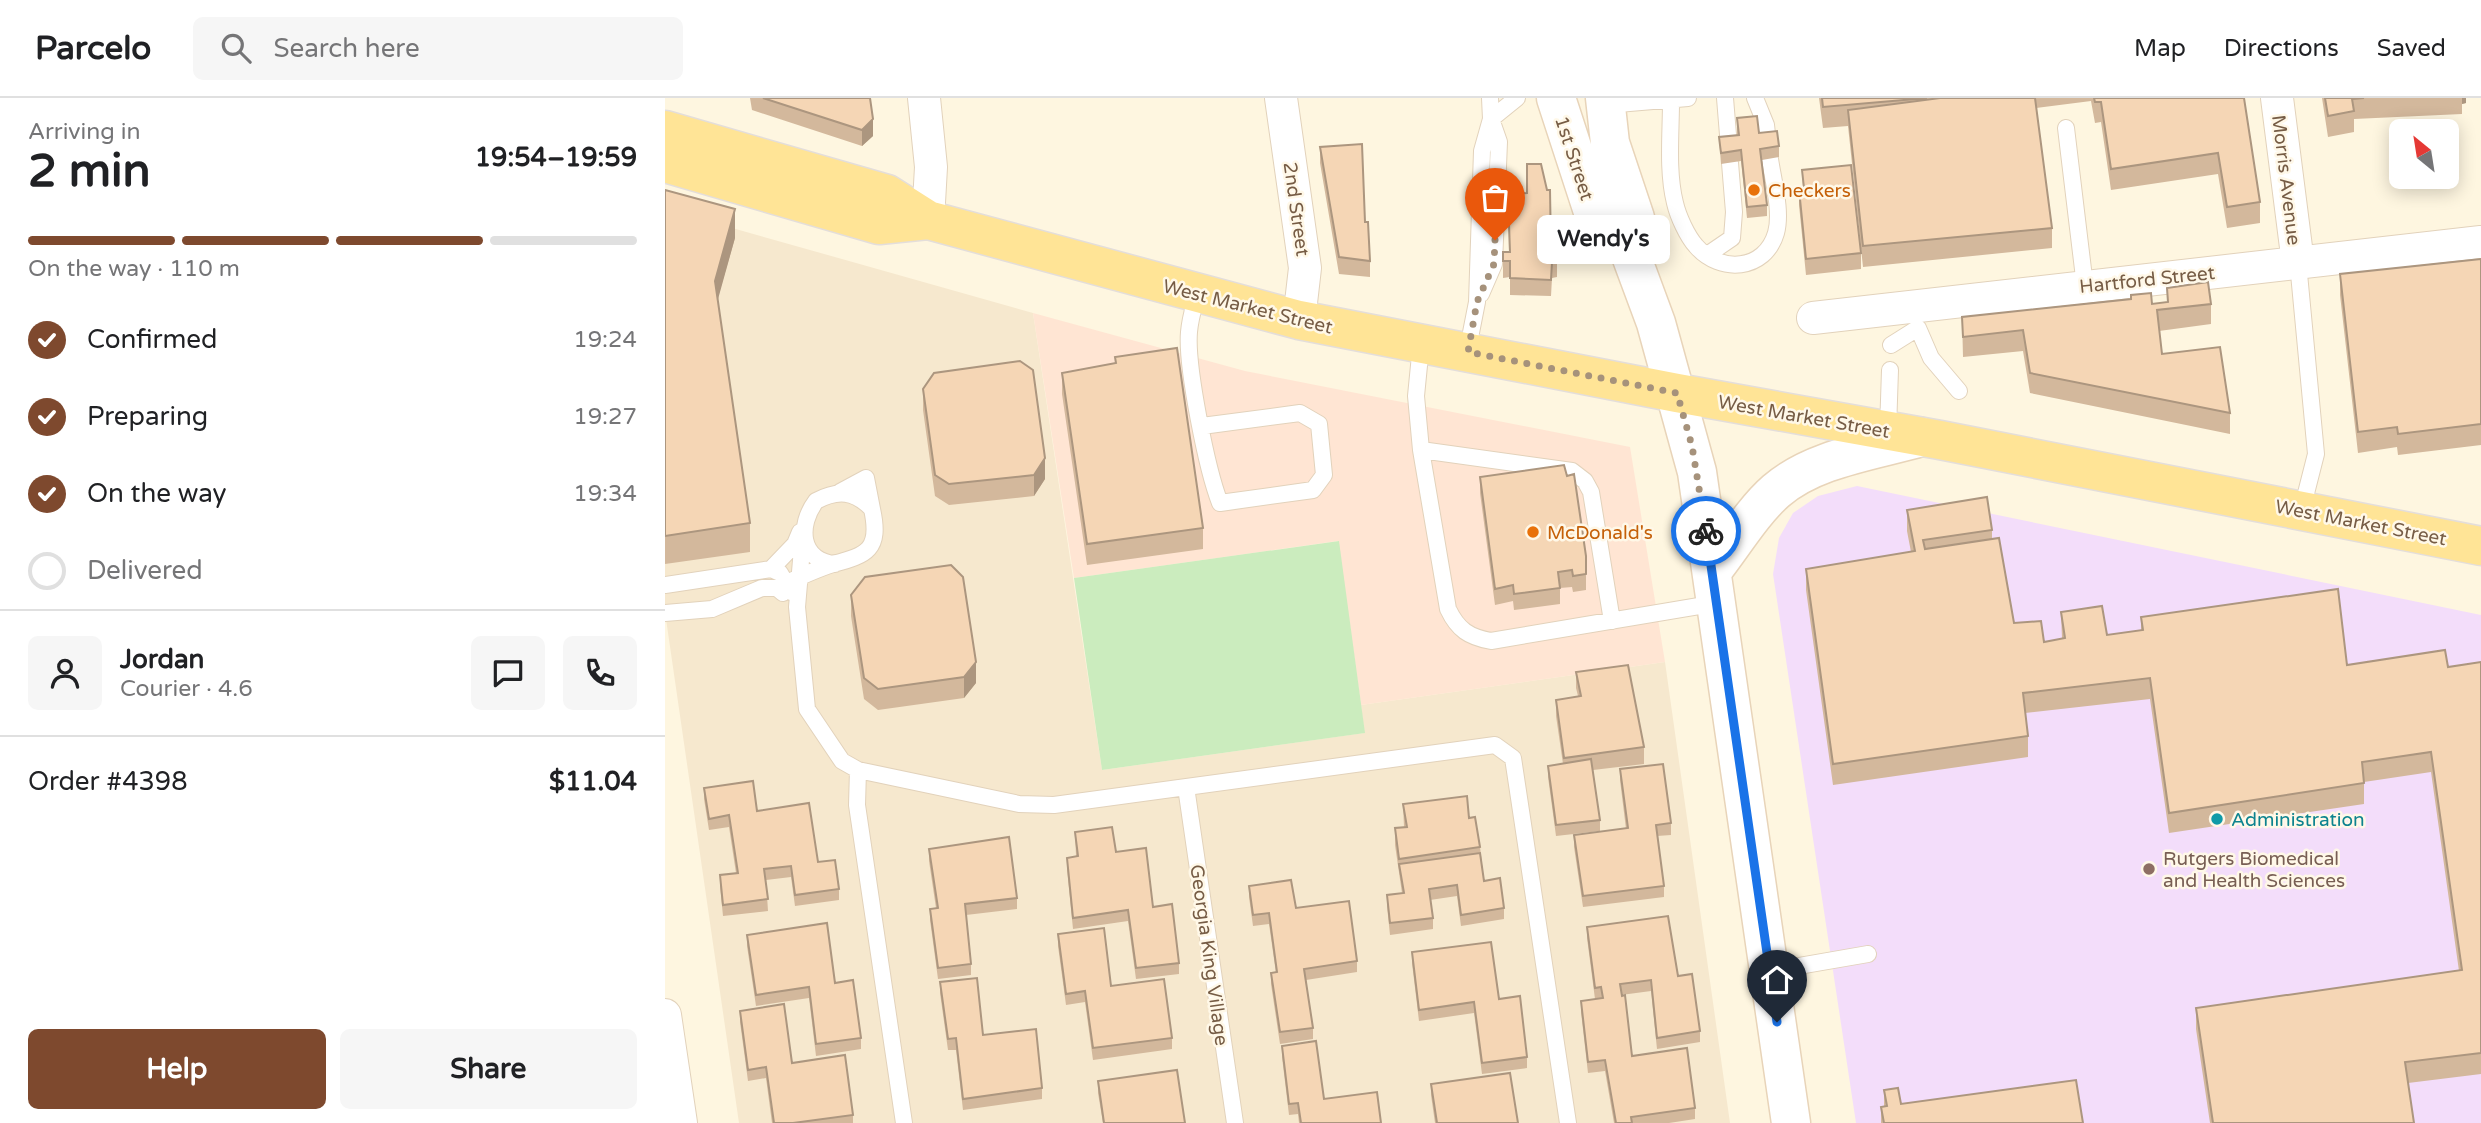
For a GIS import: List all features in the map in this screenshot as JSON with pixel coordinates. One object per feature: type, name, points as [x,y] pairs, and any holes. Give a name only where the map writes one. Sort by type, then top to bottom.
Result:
[{"type":"main road","name":"1st Street","points":[[1556,98],[1599,230],[1626,242],[1635,218],[1610,142],[1605,102]]},
{"type":"main road","name":"West Market Street","points":[[665,130],[887,194],[927,220],[1299,320],[2302,509],[2481,546]]},
{"type":"main road","name":"West Market Street","points":[[665,163],[879,225],[927,220]]},
{"type":"main road","points":[[1626,242],[1656,323],[1692,446],[1715,587],[1791,1123]]},
{"type":"main road","points":[[1715,587],[1764,504],[1788,482],[1814,467],[1904,434]]},
{"type":"street","points":[[924,98],[931,167],[927,220]]},
{"type":"street","name":"2nd Street","points":[[1281,98],[1305,268],[1299,320]]},
{"type":"street","name":"Morris Avenue","points":[[2277,98],[2298,263]]},
{"type":"street","name":"Hartford Street","points":[[1813,318],[1917,317],[2085,286],[2481,242]]},
{"type":"street","points":[[665,1015],[681,1123]]},
{"type":"lane","points":[[1468,352],[1477,302],[1482,151],[1491,119],[1490,98]]},
{"type":"lane","points":[[1491,119],[1517,98]]},
{"type":"lane","points":[[1605,102],[1671,102],[1688,98]]},
{"type":"lane","points":[[1707,255],[1732,238],[1734,212],[1725,98]]},
{"type":"lane","points":[[1671,102],[1672,182],[1675,204],[1689,236],[1707,255],[1724,263],[1744,265],[1759,259],[1772,245],[1778,226],[1766,125],[1755,98]]},
{"type":"lane","points":[[2066,128],[2085,286]]},
{"type":"lane","points":[[2298,263],[2316,454],[2302,509]]},
{"type":"lane","points":[[1197,294],[1189,330],[1189,351],[1202,426],[1220,503],[1313,491],[1324,475],[1319,424],[1300,413],[1202,426]]},
{"type":"lane","points":[[1891,345],[1917,317],[1931,358],[1959,391]]},
{"type":"lane","points":[[1421,345],[1416,396],[1421,450],[1448,610],[1457,626],[1474,638],[1491,640],[1612,621],[1715,587]]},
{"type":"lane","points":[[1890,370],[1904,434]]},
{"type":"lane","points":[[1421,450],[1572,471],[1585,481],[1591,492],[1612,621]]},
{"type":"lane","points":[[771,569],[795,544],[816,501],[866,478],[876,530],[866,551],[846,563],[823,562],[815,556],[803,530]]},
{"type":"lane","points":[[788,582],[803,530]]},
{"type":"lane","points":[[665,613],[712,609],[762,588],[788,582],[835,564]]},
{"type":"lane","points":[[665,585],[771,569],[780,573],[788,582],[797,607],[807,709],[842,761],[858,770],[1035,805],[1186,788],[1496,745],[1513,758],[1567,1123]]},
{"type":"lane","points":[[858,770],[857,805],[904,1123]]},
{"type":"lane","name":"Georgia King Village","points":[[1186,788],[1235,1123]]},
{"type":"lane","points":[[1770,971],[1868,954]]},
{"type":"shaded area","points":[[665,209],[1033,313],[1102,770],[1364,733],[1361,705],[1665,662],[1730,1123],[739,1123],[665,612]]},
{"type":"shaded area","points":[[1033,313],[1245,371],[1630,447],[1665,662],[1361,705],[1338,541],[1074,578]]},
{"type":"shaded area","name":"Rutgers Biomedical and Health Sciences","points":[[1857,486],[2481,615],[2481,1123],[1856,1123],[1773,574],[1779,538],[1793,513],[1818,496]]},
{"type":"green space","points":[[1339,541],[1365,733],[1102,770],[1074,578]]},
{"type":"building","points":[[763,98],[870,98],[873,119],[862,130]]},
{"type":"building","points":[[1822,98],[1927,98],[1823,107]]},
{"type":"building","points":[[1940,98],[2035,98],[2052,228],[1863,246],[1848,110]]},
{"type":"building","points":[[2094,98],[2244,98],[2260,202],[2227,207],[2218,153],[2111,169],[2101,102],[2095,102]]},
{"type":"building","points":[[2325,98],[2364,98],[2352,99],[2354,111],[2328,116]]},
{"type":"building","name":"Checkers","points":[[1757,116],[1759,133],[1777,131],[1779,146],[1760,149],[1767,205],[1747,207],[1741,150],[1721,153],[1719,137],[1739,135],[1737,118]]},
{"type":"building","points":[[1362,144],[1365,222],[1368,222],[1370,261],[1339,257],[1320,147]]},
{"type":"building","points":[[1527,164],[1541,164],[1547,190],[1550,190],[1551,250],[1557,250],[1557,261],[1552,262],[1551,280],[1510,278],[1510,261],[1503,261],[1503,252],[1510,252],[1508,195],[1527,193]]},
{"type":"building","points":[[1851,165],[1861,253],[1806,259],[1799,189],[1804,188],[1802,170]]},
{"type":"building","points":[[665,190],[735,209],[715,281],[750,523],[665,536]]},
{"type":"building","points":[[2481,259],[2481,424],[2398,434],[2397,427],[2358,432],[2340,274]]},
{"type":"building","points":[[2208,282],[2211,304],[2157,310],[2162,354],[2220,347],[2230,413],[2030,373],[2023,330],[1963,337],[1962,317],[2131,299],[2131,295],[2151,293],[2152,304],[2168,302],[2167,288]]},
{"type":"building","points":[[1177,348],[1203,528],[1087,544],[1062,373],[1116,363],[1115,357]]},
{"type":"building","points":[[1020,361],[1033,370],[1045,458],[1034,475],[949,484],[935,475],[923,389],[934,373]]},
{"type":"building","name":"McDonald's","points":[[1564,465],[1567,476],[1574,474],[1586,556],[1586,574],[1573,576],[1572,570],[1558,572],[1560,588],[1514,594],[1513,585],[1495,589],[1480,477]]},
{"type":"building","name":"Administration","points":[[1987,497],[1992,530],[1923,540],[1925,549],[1999,538],[2014,623],[2041,621],[2044,642],[2065,638],[2061,612],[2102,606],[2107,635],[2143,630],[2141,617],[2338,589],[2347,665],[2445,650],[2448,667],[2481,662],[2481,1053],[2405,1062],[2414,1123],[2213,1123],[2196,1008],[2462,970],[2431,752],[2362,762],[2364,783],[2169,813],[2150,678],[2023,693],[2028,736],[1833,764],[1806,569],[1915,551],[1907,510]]},
{"type":"building","points":[[951,565],[963,577],[976,662],[964,677],[878,689],[864,678],[851,595],[865,577]]},
{"type":"building","points":[[1628,665],[1644,747],[1564,758],[1556,700],[1581,696],[1576,672]]},
{"type":"building","points":[[1591,759],[1600,820],[1556,825],[1548,766]]},
{"type":"building","points":[[1663,764],[1671,823],[1656,825],[1664,886],[1583,896],[1574,835],[1628,828],[1620,769]]},
{"type":"building","points":[[753,781],[757,811],[809,803],[818,862],[835,860],[839,889],[795,895],[791,866],[764,869],[768,899],[723,905],[720,875],[738,873],[729,815],[709,819],[704,788]]},
{"type":"building","points":[[1467,796],[1469,818],[1475,817],[1480,847],[1399,859],[1395,828],[1407,827],[1403,804]]},
{"type":"building","points":[[1112,827],[1116,852],[1146,848],[1153,907],[1172,904],[1179,963],[1136,968],[1128,910],[1073,918],[1067,858],[1078,856],[1075,832]]},
{"type":"building","points":[[1009,837],[1017,898],[965,904],[971,964],[938,968],[930,909],[938,908],[929,849]]},
{"type":"building","points":[[1480,853],[1484,881],[1500,878],[1504,908],[1461,915],[1457,885],[1429,889],[1433,918],[1390,923],[1387,895],[1404,893],[1399,864]]},
{"type":"building","points":[[1291,880],[1296,908],[1349,901],[1357,961],[1304,969],[1313,1028],[1280,1032],[1271,973],[1277,972],[1269,913],[1253,915],[1249,886]]},
{"type":"building","points":[[1668,916],[1678,976],[1692,974],[1700,1031],[1657,1038],[1651,980],[1620,984],[1622,996],[1625,995],[1632,1056],[1687,1048],[1695,1108],[1631,1117],[1632,1123],[1616,1123],[1605,1060],[1588,1062],[1581,1001],[1603,998],[1601,987],[1595,988],[1587,927]]},
{"type":"building","points":[[827,923],[835,983],[853,980],[861,1038],[816,1044],[809,987],[756,995],[747,935]]},
{"type":"building","points":[[1104,928],[1111,986],[1164,979],[1172,1038],[1093,1048],[1085,991],[1066,994],[1058,934]]},
{"type":"building","points":[[1491,942],[1499,999],[1520,996],[1527,1057],[1482,1063],[1474,1002],[1419,1010],[1412,952]]},
{"type":"building","points":[[977,978],[983,1035],[1036,1029],[1042,1088],[963,1099],[956,1038],[948,1039],[940,982]]},
{"type":"building","points":[[784,1004],[792,1063],[845,1055],[853,1115],[774,1123],[766,1067],[748,1070],[740,1011]]},
{"type":"building","points":[[1316,1041],[1324,1099],[1377,1092],[1381,1123],[1301,1123],[1298,1103],[1289,1104],[1282,1046]]},
{"type":"building","points":[[1177,1070],[1185,1123],[1104,1123],[1098,1081]]},
{"type":"building","points":[[1510,1073],[1518,1123],[1437,1123],[1431,1084]]},
{"type":"building","points":[[2076,1080],[2083,1123],[1884,1123],[1881,1107],[1887,1106],[1884,1090],[1898,1088],[1901,1104]]},
{"type":"way so far","points":[[1495,240],[1494,264],[1477,302],[1468,352],[1677,393],[1692,446],[1706,531]]},
{"type":"place","name":"Checkers","points":[[1754,190]]},
{"type":"place","name":"Wendy's","points":[[1495,240]]},
{"type":"place","name":"McDonald's","points":[[1533,532]]},
{"type":"place","name":"Administration","points":[[2217,819]]},
{"type":"place","name":"Rutgers Biomedical and Health Sciences","points":[[2149,869]]},
{"type":"route","points":[[1706,531],[1777,1022]]}]
